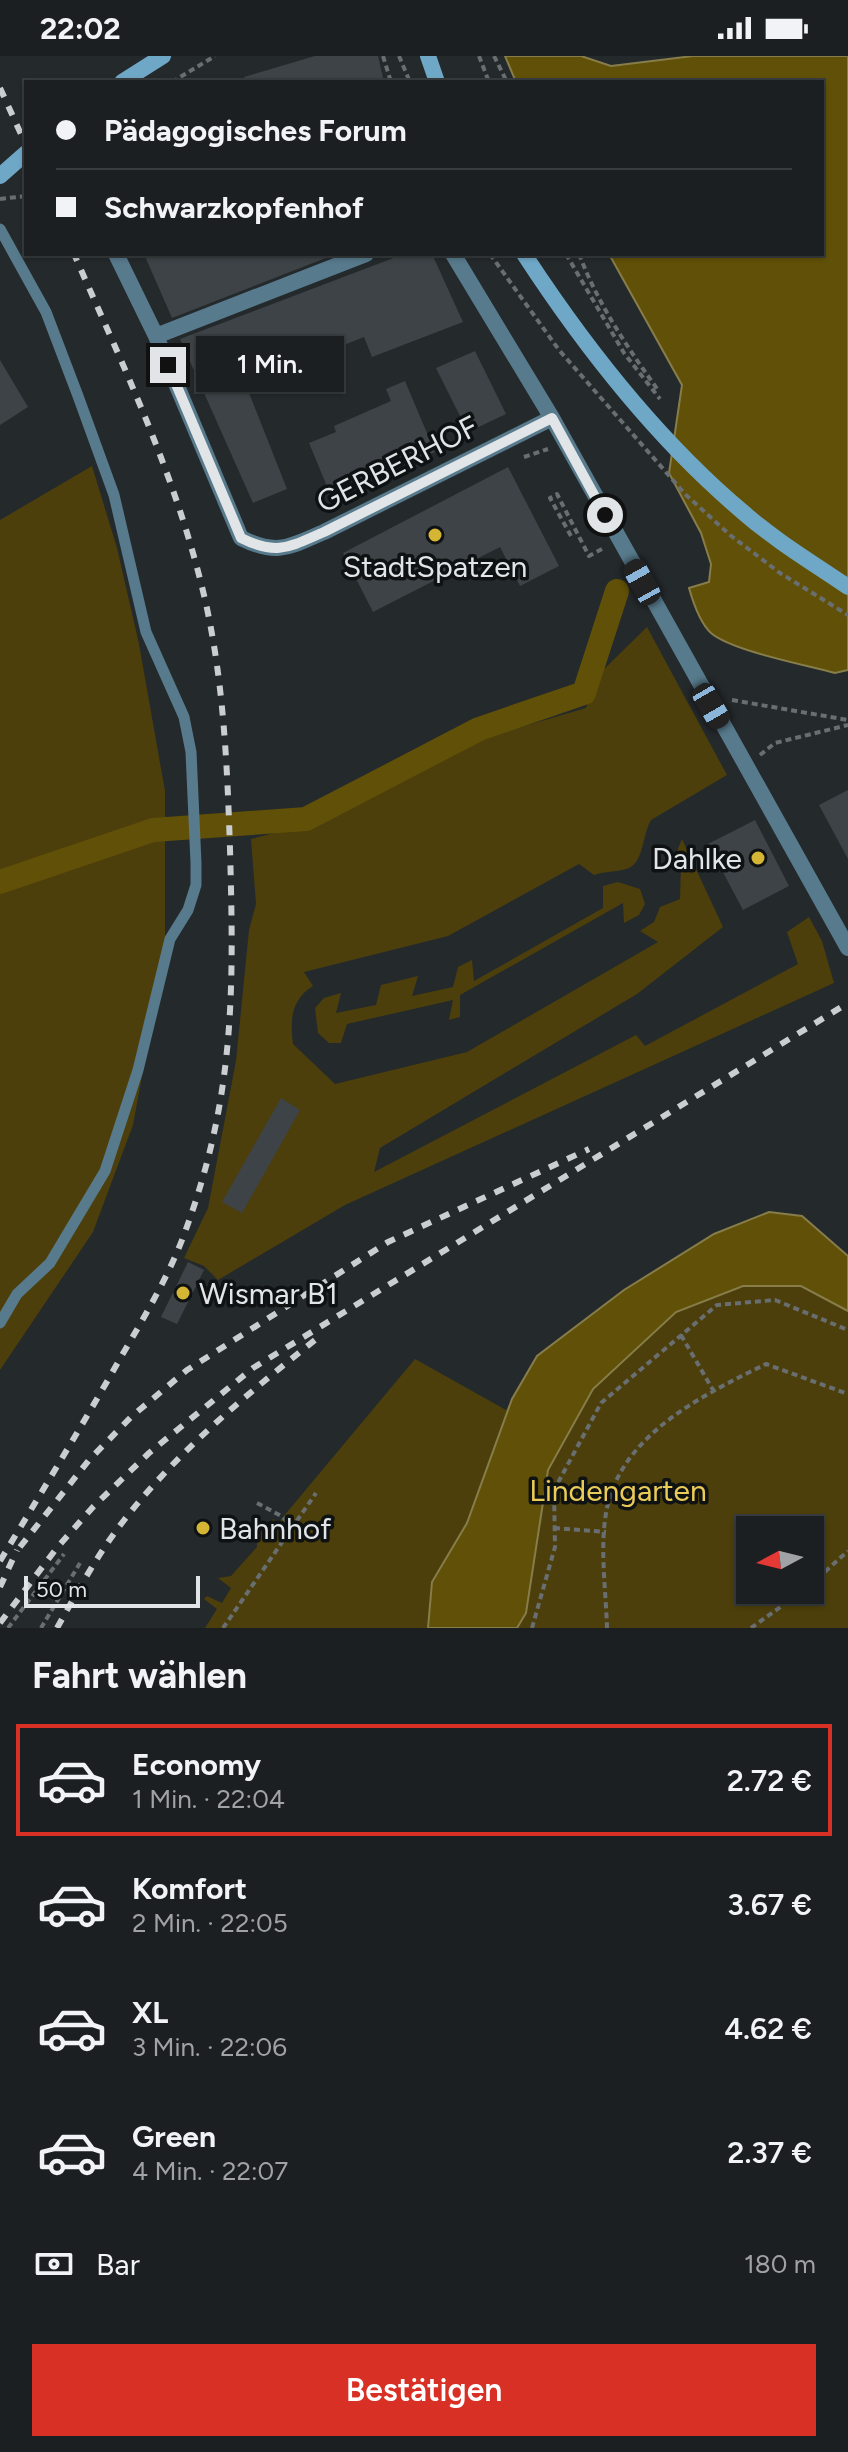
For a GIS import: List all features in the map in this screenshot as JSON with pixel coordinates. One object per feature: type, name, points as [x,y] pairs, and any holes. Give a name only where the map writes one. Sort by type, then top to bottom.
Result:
[{"type":"main road","points":[[125,80],[163,56]]},
{"type":"main road","points":[[428,56],[436,80]]},
{"type":"main road","points":[[0,176],[24,155]]},
{"type":"main road","points":[[525,256],[591,352],[641,411],[743,512],[848,587]]},
{"type":"street","points":[[117,256],[156,336],[361,256]]},
{"type":"street","points":[[454,256],[552,418],[848,948]]},
{"type":"street","name":"GERBERHOF","points":[[156,336],[241,538],[264,549],[287,549],[552,418]]},
{"type":"lane","points":[[0,229],[46,312],[114,495],[146,632],[184,717],[195,798],[196,863],[196,885],[188,910],[170,939],[138,1070],[105,1171],[50,1263],[17,1294],[0,1323]]},
{"type":"path","points":[[175,80],[215,56]]},
{"type":"path","points":[[383,56],[390,80]]},
{"type":"path","points":[[399,56],[409,80]]},
{"type":"path","points":[[479,56],[488,80]]},
{"type":"path","points":[[494,56],[506,80]]},
{"type":"path","points":[[0,199],[24,196]]},
{"type":"path","points":[[491,256],[559,350]]},
{"type":"path","points":[[567,256],[624,353],[668,409]]},
{"type":"path","points":[[580,256],[606,311],[658,390]]},
{"type":"path","points":[[571,536],[550,498],[557,494],[589,556],[618,539]]},
{"type":"path","points":[[711,706],[723,699],[848,722]]},
{"type":"path","points":[[775,743],[848,722]]},
{"type":"path","points":[[532,1628],[555,1547],[554,1490],[601,1403],[717,1305],[775,1300],[848,1330]]},
{"type":"path","points":[[681,1335],[713,1390]]},
{"type":"path","points":[[607,1628],[608,1500],[626,1462],[647,1438],[713,1390],[766,1364],[848,1394]]},
{"type":"path","points":[[223,1628],[316,1493]]},
{"type":"path","points":[[257,1503],[283,1517],[292,1528]]},
{"type":"path","points":[[554,1528],[606,1532]]},
{"type":"path","points":[[824,1572],[848,1551]]},
{"type":"path","points":[[8,1628],[64,1554]]},
{"type":"path","points":[[41,1628],[80,1563]]},
{"type":"path","points":[[751,1628],[789,1604]]},
{"type":"green space","points":[[92,466],[117,548],[139,644],[165,791],[165,951],[133,1125],[93,1232],[0,1370],[0,520]]},
{"type":"green space","points":[[647,627],[727,775],[651,820],[639,856],[632,866],[594,875],[579,864],[448,936],[304,972],[313,986],[296,1004],[293,1044],[335,1084],[467,1052],[658,942],[640,931],[654,922],[660,907],[680,899],[681,864],[671,865],[682,839],[723,927],[637,994],[380,1148],[374,1172],[636,1035],[645,1046],[798,964],[787,932],[809,917],[822,941],[834,983],[345,1205],[218,1280],[204,1266],[184,1258],[208,1208],[236,1061],[249,930],[256,904],[251,839],[317,822],[487,737],[586,708],[599,674]]},
{"type":"green space","points":[[618,882],[640,889],[645,904],[639,915],[624,923],[623,903],[460,995],[460,1017],[449,1020],[453,1000],[347,1024],[341,1043],[329,1043],[318,1033],[315,1008],[324,998],[341,993],[336,1013],[376,1005],[381,985],[418,976],[412,996],[453,987],[458,967],[472,960],[474,981],[603,908],[603,886]]},
{"type":"green space","name":"Lindengarten","points":[[769,1212],[802,1216],[848,1256],[848,1628],[205,1628],[217,1609],[204,1599],[207,1596],[222,1603],[231,1588],[218,1578],[231,1576],[257,1547],[257,1537],[273,1519],[278,1523],[415,1359],[506,1410],[537,1356],[624,1290],[714,1234]]},
{"type":"shaded area","points":[[505,56],[581,56],[611,66],[693,56],[848,56],[848,670],[835,673],[735,646],[721,640],[703,624],[689,588],[709,582],[711,564],[701,533],[669,473],[682,385],[610,256],[824,256],[824,80],[515,80]]},
{"type":"shaded area","points":[[769,1212],[802,1216],[848,1256],[848,1311],[801,1286],[743,1286],[676,1312],[593,1389],[548,1470],[526,1613],[517,1628],[428,1628],[432,1582],[467,1523],[512,1399],[537,1356],[624,1290],[714,1234]]},
{"type":"building","points":[[315,56],[378,56],[384,80],[245,80],[244,77]]},
{"type":"building","points":[[145,256],[331,256],[172,318]]},
{"type":"building","points":[[399,256],[433,256],[463,322],[372,357],[364,337],[281,370],[268,336],[232,350],[287,489],[253,503],[180,339]]},
{"type":"building","points":[[475,351],[506,414],[468,432],[436,368]]},
{"type":"building","points":[[0,360],[28,407],[0,425]]},
{"type":"building","points":[[405,381],[435,452],[331,496],[309,443],[336,432],[334,426],[391,401],[386,389]]},
{"type":"building","points":[[508,467],[559,566],[520,586],[500,547],[373,612],[343,553]]},
{"type":"building","points":[[848,790],[848,859],[819,805]]},
{"type":"building","points":[[755,820],[789,886],[743,910],[708,844]]},
{"type":"building","points":[[281,1098],[300,1110],[242,1213],[222,1202]]},
{"type":"building","name":"Wismar B1","points":[[188,1262],[204,1270],[177,1324],[161,1317]]},
{"type":"waterway","points":[[0,882],[153,830],[306,819],[479,729],[584,693],[617,591]]},
{"type":"railway","points":[[0,88],[24,141]]},
{"type":"railway","points":[[0,1561],[146,1314],[182,1240],[199,1189],[222,1093],[231,1000],[227,781],[219,679],[208,612],[188,537],[160,454],[75,256]]},
{"type":"railway","points":[[0,1623],[56,1549],[93,1507],[149,1453],[253,1368],[848,1003]]},
{"type":"railway","points":[[20,1547],[89,1460],[131,1417],[187,1370],[388,1242],[589,1149]]},
{"type":"railway","points":[[57,1628],[106,1545],[167,1470],[214,1424],[315,1340]]},
{"type":"railway","points":[[0,1587],[17,1550]]},
{"type":"place","name":"StadtSpatzen","points":[[435,535]]},
{"type":"place","name":"Dahlke","points":[[758,858]]},
{"type":"place","name":"Wismar B1","points":[[183,1293]]},
{"type":"place","name":"Bahnhof","points":[[203,1528]]},
{"type":"route","points":[[168,365],[241,538],[264,549],[287,549],[552,418],[605,515]]}]
